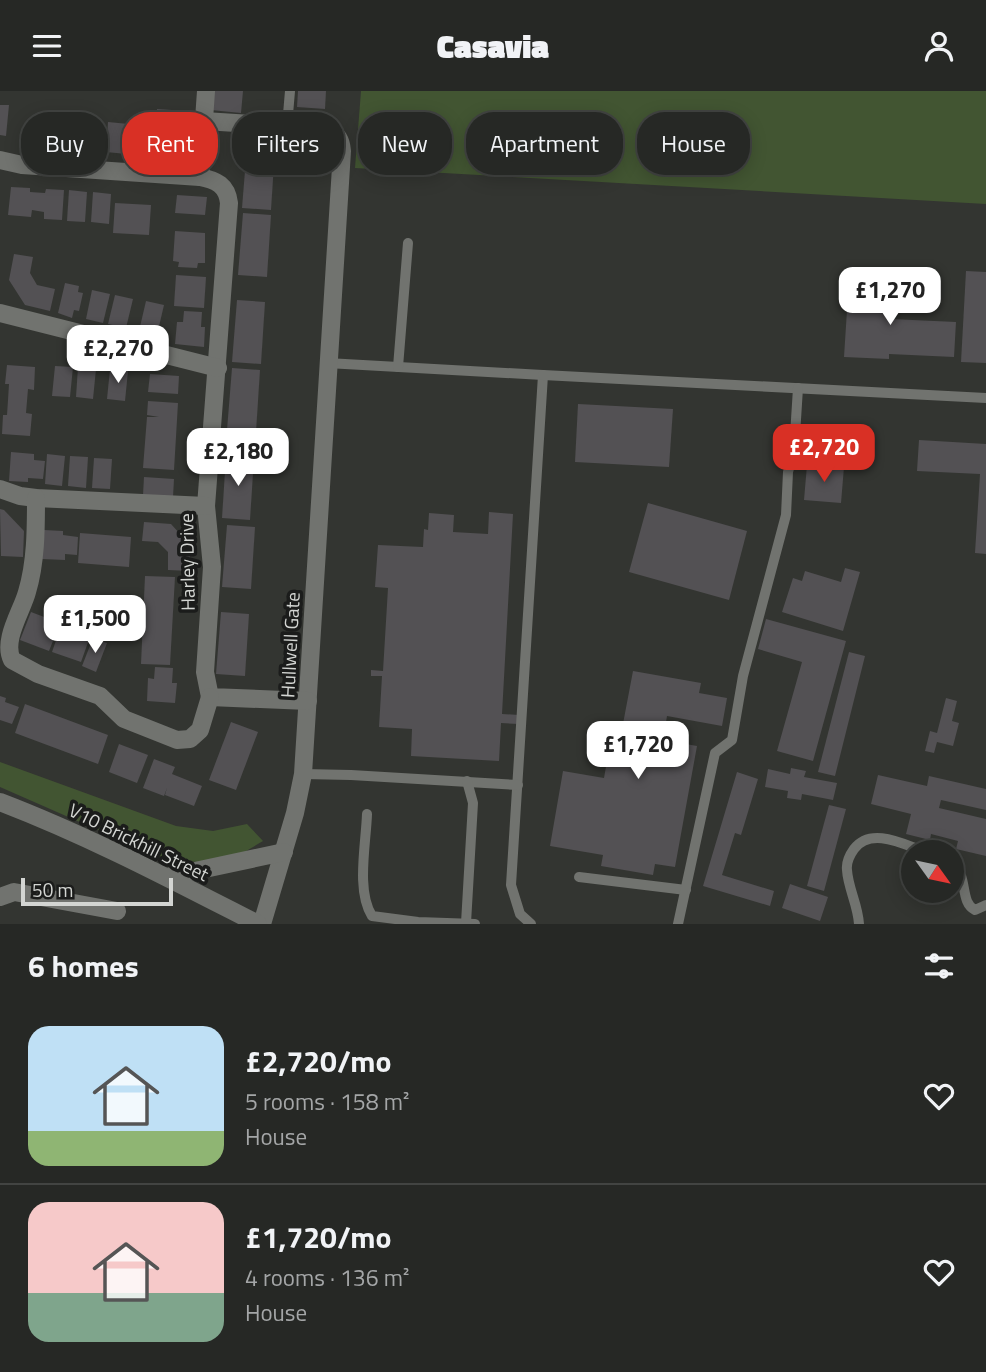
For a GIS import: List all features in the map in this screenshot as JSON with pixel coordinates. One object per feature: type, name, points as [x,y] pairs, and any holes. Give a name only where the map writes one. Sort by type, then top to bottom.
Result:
[{"type":"street","points":[[205,112],[206,91]]},
{"type":"street","name":"Harley Drive","points":[[0,160],[22,165],[200,177],[220,183],[229,198],[206,506],[212,566],[205,673],[210,697]]},
{"type":"street","name":"Hullwell Gate","points":[[260,924],[284,852],[303,774],[340,175]]},
{"type":"street","points":[[0,313],[218,368]]},
{"type":"street","points":[[0,489],[36,498],[206,506]]},
{"type":"street","points":[[36,498],[31,576],[5,660],[104,699],[129,722],[177,740],[190,739],[200,730],[210,697],[308,701]]},
{"type":"street","name":"V10 Brickhill Street","points":[[0,802],[39,817],[167,877],[260,924]]},
{"type":"street","points":[[167,877],[284,852]]},
{"type":"street","points":[[0,897],[14,892],[117,911]]},
{"type":"lane","points":[[288,112],[290,91]]},
{"type":"lane","points":[[398,367],[408,243]]},
{"type":"lane","points":[[327,363],[986,398]]},
{"type":"lane","points":[[528,924],[520,914],[512,885],[543,375]]},
{"type":"lane","points":[[678,924],[715,753],[732,740],[743,676],[786,515],[788,471],[794,451],[798,388]]},
{"type":"lane","points":[[303,774],[518,785]]},
{"type":"lane","points":[[466,923],[473,803],[467,781]]},
{"type":"lane","points":[[367,814],[363,890],[365,906],[372,916],[475,924]]},
{"type":"lane","points":[[859,924],[858,910],[848,880],[846,866],[849,856],[859,843],[871,838],[885,838],[901,843]]},
{"type":"lane","points":[[579,877],[686,890]]},
{"type":"lane","points":[[964,892],[965,902],[969,907],[975,910],[986,905]]},
{"type":"green space","points":[[361,91],[986,91],[986,204],[478,175],[623,175],[623,112],[466,112],[466,174],[452,174],[452,112],[359,112]]},
{"type":"green space","points":[[358,130],[358,168],[355,168]]},
{"type":"green space","points":[[0,762],[176,826],[213,831],[247,824],[263,841],[236,857],[207,863],[164,859],[0,787]]},
{"type":"building","points":[[212,91],[243,91],[241,112],[211,110]]},
{"type":"building","points":[[298,91],[326,91],[325,109],[297,107]]},
{"type":"building","points":[[0,105],[9,105],[6,136],[0,135]]},
{"type":"building","points":[[157,109],[187,111],[187,112],[157,112]]},
{"type":"building","points":[[108,122],[122,123],[122,154],[108,152]]},
{"type":"building","points":[[245,175],[273,175],[271,210],[242,208]]},
{"type":"building","points":[[11,187],[30,188],[30,192],[45,193],[46,189],[64,190],[62,220],[44,219],[44,212],[32,210],[31,217],[8,215]]},
{"type":"building","points":[[69,190],[87,192],[85,222],[67,221]]},
{"type":"building","points":[[93,192],[111,194],[109,224],[91,222]]},
{"type":"building","points":[[177,195],[207,197],[205,215],[175,213]]},
{"type":"building","points":[[115,203],[151,205],[149,235],[113,233]]},
{"type":"building","points":[[243,213],[271,215],[267,277],[238,275]]},
{"type":"building","points":[[175,231],[205,233],[205,263],[198,263],[197,268],[178,267],[179,262],[173,261]]},
{"type":"building","points":[[14,254],[33,257],[30,273],[37,285],[55,289],[50,311],[25,305],[9,280]]},
{"type":"building","points":[[966,271],[986,272],[986,363],[961,362]]},
{"type":"building","points":[[176,275],[206,277],[204,308],[174,306]]},
{"type":"building","points":[[849,279],[893,281],[891,319],[956,322],[954,357],[889,354],[889,359],[844,357]]},
{"type":"building","points":[[65,283],[79,286],[78,292],[83,293],[79,311],[74,310],[72,318],[58,313]]},
{"type":"building","points":[[92,290],[110,294],[103,323],[86,319]]},
{"type":"building","points":[[115,295],[133,299],[126,328],[108,324]]},
{"type":"building","points":[[237,300],[265,302],[261,364],[232,362]]},
{"type":"building","points":[[146,301],[164,305],[157,335],[139,331]]},
{"type":"building","points":[[184,311],[202,312],[201,327],[205,327],[204,347],[175,344],[177,322],[183,322]]},
{"type":"building","points":[[7,365],[35,367],[34,390],[28,389],[26,413],[32,414],[30,436],[2,434],[3,415],[7,415]]},
{"type":"building","points":[[55,366],[73,367],[70,397],[52,396]]},
{"type":"building","points":[[78,367],[96,369],[93,399],[76,397]]},
{"type":"building","points":[[232,368],[260,370],[256,432],[227,430]]},
{"type":"building","points":[[110,369],[128,371],[125,401],[107,399]]},
{"type":"building","points":[[150,374],[179,376],[178,394],[148,392]]},
{"type":"building","points":[[148,401],[178,403],[174,470],[143,468],[147,417],[159,417],[147,415]]},
{"type":"building","points":[[578,404],[673,409],[669,467],[575,462]]},
{"type":"building","points":[[919,440],[986,444],[986,554],[975,553],[980,474],[917,471]]},
{"type":"building","points":[[11,452],[34,454],[34,460],[45,461],[43,479],[28,478],[28,482],[9,481]]},
{"type":"building","points":[[47,454],[65,456],[62,486],[45,484]]},
{"type":"building","points":[[70,456],[88,457],[86,488],[68,486]]},
{"type":"building","points":[[226,456],[254,458],[250,520],[222,518]]},
{"type":"building","points":[[94,458],[112,459],[110,489],[92,488]]},
{"type":"building","points":[[807,465],[844,467],[841,503],[804,500]]},
{"type":"building","points":[[144,477],[174,479],[173,497],[143,495]]},
{"type":"building","points":[[648,503],[747,531],[729,600],[629,572]]},
{"type":"building","points":[[0,509],[24,531],[23,557],[1,556]]},
{"type":"building","points":[[489,512],[513,514],[502,714],[519,715],[519,724],[501,723],[499,761],[411,756],[412,729],[379,727],[382,676],[371,676],[371,670],[383,671],[388,588],[375,587],[378,545],[423,547],[424,529],[428,530],[429,513],[454,515],[453,532],[488,534]]},
{"type":"building","points":[[144,522],[171,524],[190,545],[190,571],[168,570],[168,552],[158,542],[142,541]]},
{"type":"building","points":[[227,525],[255,527],[251,589],[222,587]]},
{"type":"building","points":[[44,530],[63,531],[63,535],[78,537],[77,555],[65,554],[65,560],[42,559]]},
{"type":"building","points":[[80,533],[131,537],[129,567],[78,563]]},
{"type":"building","points":[[845,568],[860,572],[843,631],[782,612],[793,578],[802,581],[805,571],[841,582]]},
{"type":"building","points":[[145,576],[175,577],[170,665],[141,664]]},
{"type":"building","points":[[31,612],[60,623],[49,651],[20,640]]},
{"type":"building","points":[[221,612],[249,614],[245,676],[216,674]]},
{"type":"building","points":[[766,619],[846,641],[813,761],[777,751],[802,662],[758,649]]},
{"type":"building","points":[[62,623],[76,628],[73,638],[77,629],[91,634],[81,662],[52,652]]},
{"type":"building","points":[[93,638],[107,643],[96,672],[82,666]]},
{"type":"building","points":[[849,652],[865,656],[835,776],[818,772]]},
{"type":"building","points":[[155,667],[173,668],[172,683],[177,683],[175,703],[147,701],[148,678],[154,679]]},
{"type":"building","points":[[633,671],[701,683],[699,693],[727,698],[722,726],[667,716],[663,740],[697,746],[675,867],[655,864],[653,875],[601,866],[603,855],[550,846],[563,771],[604,778],[613,727],[622,729]]},
{"type":"building","points":[[0,696],[6,698],[5,702],[19,707],[12,724],[0,720]]},
{"type":"building","points":[[946,698],[957,701],[952,721],[959,723],[953,746],[937,742],[934,753],[925,751],[930,731],[937,733]]},
{"type":"building","points":[[25,704],[108,735],[98,764],[15,733]]},
{"type":"building","points":[[231,722],[258,732],[236,790],[209,780]]},
{"type":"building","points":[[119,744],[148,755],[137,783],[109,772]]},
{"type":"building","points":[[154,759],[175,767],[172,774],[202,786],[194,806],[165,795],[167,788],[164,796],[143,788]]},
{"type":"building","points":[[791,768],[806,771],[804,777],[837,783],[833,800],[802,794],[801,800],[787,798],[788,791],[765,787],[768,769],[790,774]]},
{"type":"building","points":[[737,772],[758,779],[741,835],[735,833],[722,875],[774,891],[770,906],[703,886]]},
{"type":"building","points":[[878,775],[927,786],[929,776],[986,789],[986,810],[941,800],[939,808],[986,819],[986,856],[964,851],[964,840],[931,834],[930,840],[906,834],[911,814],[871,804]]},
{"type":"building","points":[[829,805],[846,809],[824,891],[807,886]]},
{"type":"building","points":[[790,884],[828,897],[820,921],[782,908]]}]
